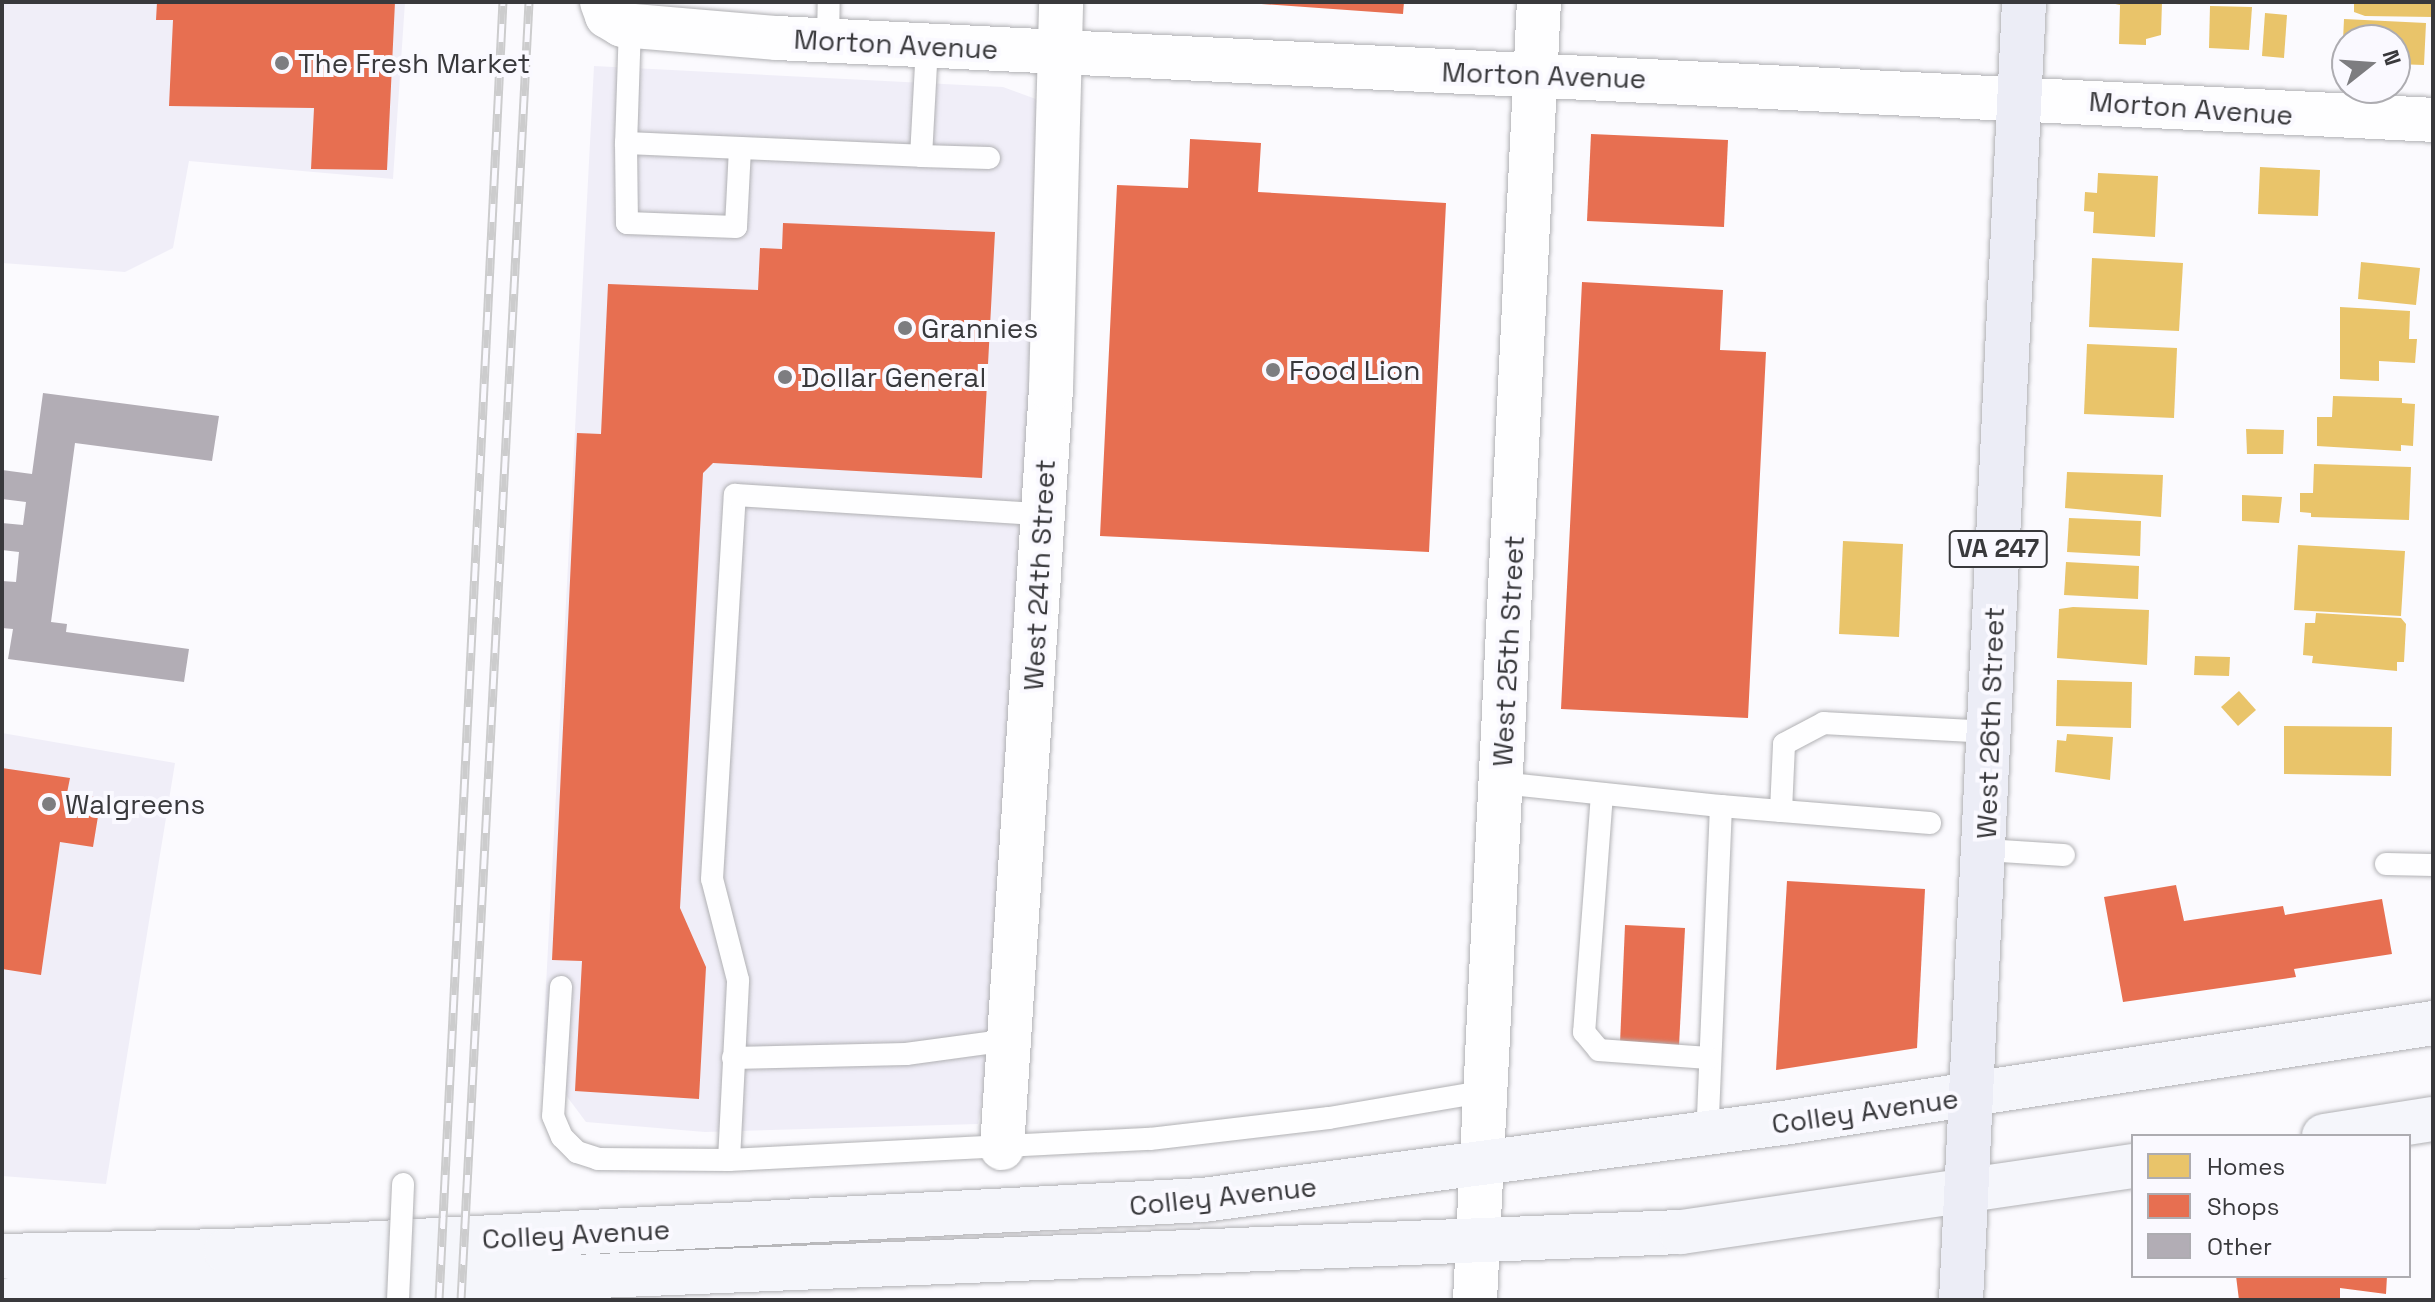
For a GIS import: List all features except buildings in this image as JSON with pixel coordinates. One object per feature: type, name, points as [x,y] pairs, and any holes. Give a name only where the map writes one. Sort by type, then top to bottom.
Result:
[{"type":"main road","name":"West 26th Street","points":[[1961,1300],[2024,2]]},
{"type":"main road","name":"Colley Avenue","points":[[2,1256],[226,1251],[1083,1209],[1203,1200],[1482,1166],[1972,1096],[2433,1023]]},
{"type":"main road","points":[[2337,1134],[2433,1119]]},
{"type":"main road","name":"Colley Avenue","points":[[9,1300],[1711,1229],[2131,1166]]},
{"type":"street","name":"West 24th Street","points":[[1002,1148],[1051,389],[1061,2]]},
{"type":"street","name":"West 25th Street","points":[[1475,1300],[1539,2]]},
{"type":"street","name":"Morton Avenue","points":[[629,18],[828,21],[927,46],[2433,120]]},
{"type":"lane","points":[[629,18],[627,223],[736,227],[740,148]]},
{"type":"lane","points":[[921,156],[927,46]]},
{"type":"lane","points":[[626,143],[989,158]]},
{"type":"lane","points":[[729,1160],[738,980],[712,879],[735,495],[1041,514]]},
{"type":"lane","points":[[1781,811],[1784,744],[1824,723],[1989,732]]},
{"type":"lane","points":[[1501,783],[1721,806],[1930,823]]},
{"type":"lane","points":[[1602,794],[1584,1032],[1599,1050],[1708,1058]]},
{"type":"lane","points":[[1707,1134],[1721,806]]},
{"type":"lane","points":[[1985,850],[2064,855]]},
{"type":"lane","points":[[2386,864],[2433,865]]},
{"type":"lane","points":[[561,987],[553,1116],[562,1137],[577,1152],[598,1159],[729,1160],[1002,1148],[1195,1134],[1487,1091]]},
{"type":"lane","points":[[733,1058],[906,1054],[1010,1040]]},
{"type":"lane","points":[[398,1300],[403,1184]]},
{"type":"shaded area","points":[[2,2],[405,2],[393,179],[189,161],[173,248],[125,272],[2,263]]},
{"type":"shaded area","points":[[594,66],[1003,87],[1044,102],[1004,973],[978,1124],[705,1132],[586,1122],[542,1063]]},
{"type":"shaded area","points":[[2,733],[175,763],[106,1184],[2,1176]]},
{"type":"railway","points":[[439,1300],[503,2]]},
{"type":"railway","points":[[461,1300],[529,2]]},
{"type":"place","name":"The Fresh Market","points":[[282,63]]},
{"type":"place","name":"Grannies","points":[[905,328]]},
{"type":"place","name":"Food Lion","points":[[1273,370]]},
{"type":"place","name":"Dollar General","points":[[785,377]]},
{"type":"place","name":"Walgreens","points":[[49,804]]}]
